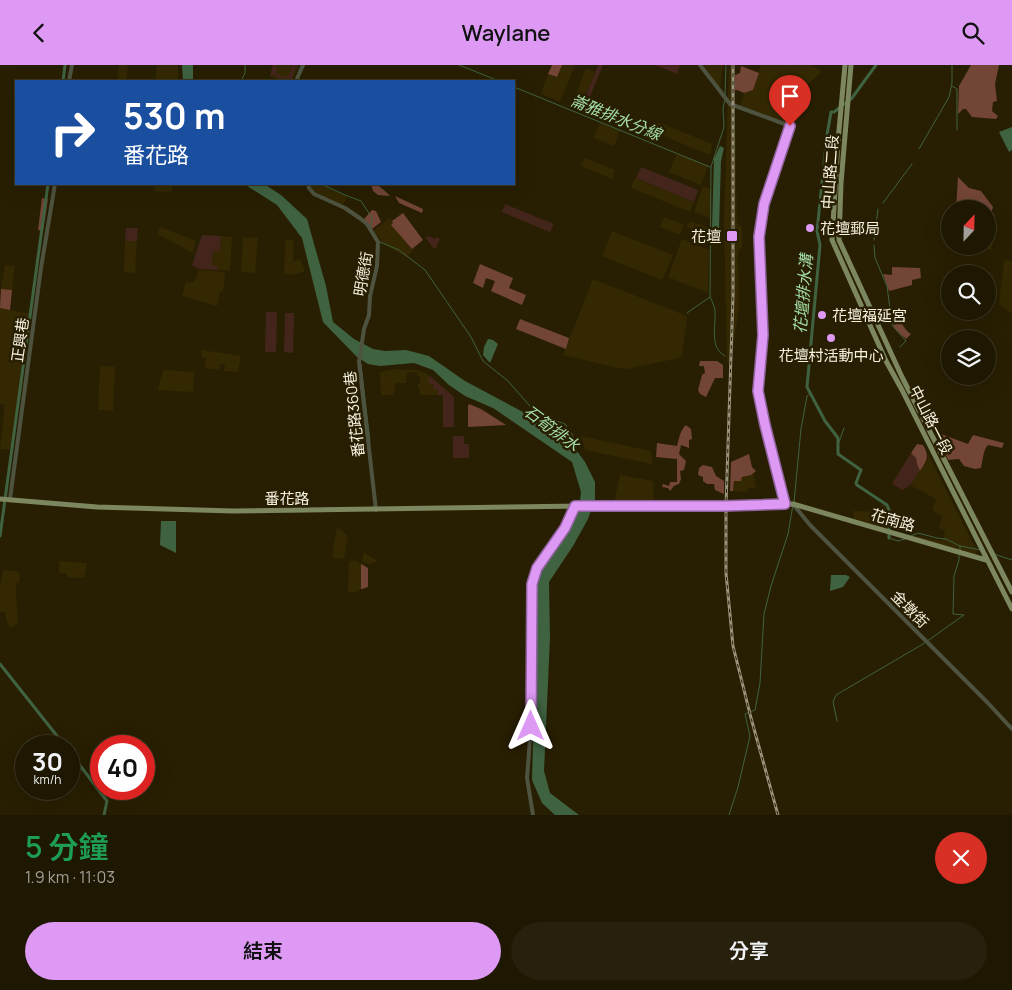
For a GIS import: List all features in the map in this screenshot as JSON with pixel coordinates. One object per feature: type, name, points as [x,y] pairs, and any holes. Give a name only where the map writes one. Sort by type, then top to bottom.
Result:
[{"type":"main road","name":"中山路二段","points":[[832,240],[845,65]]},
{"type":"main road","name":"中山路二段","points":[[839,240],[841,183],[851,65]]},
{"type":"main road","name":"中山路一段","points":[[832,240],[886,361],[1012,609]]},
{"type":"main road","name":"中山路一段","points":[[839,240],[902,377],[1012,592]]},
{"type":"main road","name":"番花路","points":[[0,499],[105,507],[233,511],[785,504]]},
{"type":"main road","points":[[785,504],[793,505]]},
{"type":"main road","name":"花南路","points":[[793,505],[986,560]]},
{"type":"street","points":[[69,80],[72,65]]},
{"type":"street","points":[[296,80],[303,65]]},
{"type":"street","points":[[700,65],[721,95],[730,104],[790,126],[764,204],[759,237],[763,335],[758,391],[785,504]]},
{"type":"street","name":"正興巷","points":[[10,499],[41,268],[55,185]]},
{"type":"street","name":"明德街","points":[[308,185],[314,194],[345,208],[362,219],[378,243],[378,260],[370,296],[369,315]]},
{"type":"street","name":"番花路360巷","points":[[369,315],[360,362],[376,510]]},
{"type":"street","name":"金墩街","points":[[793,505],[810,525],[926,640],[1012,729]]},
{"type":"street","points":[[533,815],[527,783],[531,726],[532,584],[537,568],[565,528],[575,506]]},
{"type":"shaded area","points":[[119,65],[128,65],[126,80],[117,80]]},
{"type":"shaded area","points":[[157,65],[178,65],[178,80],[155,80]]},
{"type":"shaded area","points":[[182,65],[193,65],[193,80],[183,80]]},
{"type":"shaded area","points":[[273,65],[299,65],[292,80],[276,80],[270,76]]},
{"type":"shaded area","points":[[273,65],[276,65],[278,74],[283,77],[289,75],[293,65],[296,65],[291,80],[288,80],[289,78],[279,79],[274,74],[273,77],[270,76]]},
{"type":"shaded area","points":[[552,65],[562,65],[557,77],[548,74]]},
{"type":"shaded area","points":[[562,65],[575,65],[560,102],[541,94],[548,74],[556,77]]},
{"type":"shaded area","points":[[598,65],[603,65],[584,112],[580,110]]},
{"type":"shaded area","points":[[655,65],[680,65],[677,74]]},
{"type":"shaded area","points":[[703,65],[723,65],[720,89]]},
{"type":"shaded area","points":[[729,65],[734,65],[737,223],[742,227],[742,247],[738,251],[739,308],[731,362],[727,362],[724,222]]},
{"type":"shaded area","points":[[761,65],[810,65],[822,71],[804,88],[800,95],[792,123],[789,124],[740,106],[744,93],[753,90]]},
{"type":"shaded area","points":[[971,65],[999,65],[995,84],[997,101],[993,102],[992,111],[998,116],[996,119],[972,117],[966,109],[963,109],[958,114],[959,86]]},
{"type":"shaded area","points":[[741,66],[759,73],[753,90],[744,93],[735,90],[735,75],[740,73]]},
{"type":"shaded area","points":[[586,68],[595,72],[580,110],[571,107]]},
{"type":"shaded area","points":[[658,122],[712,144],[710,155],[654,132]]},
{"type":"shaded area","points":[[600,123],[620,131],[614,146],[593,138]]},
{"type":"shaded area","points":[[1012,127],[1012,150],[1009,152],[999,132]]},
{"type":"shaded area","points":[[720,146],[724,148],[721,161],[719,230],[713,232],[714,159]]},
{"type":"shaded area","points":[[677,154],[708,166],[701,185],[669,172]]},
{"type":"shaded area","points":[[585,158],[615,170],[612,179],[581,166]]},
{"type":"shaded area","points":[[641,167],[698,190],[694,202],[636,178]]},
{"type":"shaded area","points":[[958,177],[969,188],[981,191],[988,200],[957,200]]},
{"type":"shaded area","points":[[635,178],[694,202],[690,212],[631,188]]},
{"type":"shaded area","points":[[155,185],[173,185],[171,193],[154,191]]},
{"type":"shaded area","points":[[246,185],[266,185],[281,195],[307,219],[326,286],[333,322],[354,339],[373,349],[385,351],[406,350],[429,356],[465,381],[521,411],[574,447],[585,462],[595,482],[595,499],[588,519],[549,582],[550,638],[544,771],[550,793],[579,815],[555,815],[542,803],[532,780],[534,708],[532,581],[560,542],[580,501],[581,492],[572,462],[493,408],[465,396],[449,385],[433,370],[414,363],[380,366],[368,364],[357,357],[323,322],[302,238],[277,205]]},
{"type":"shaded area","points":[[310,185],[323,185],[348,197],[341,207],[321,198],[309,188]]},
{"type":"shaded area","points":[[371,185],[376,185],[390,196],[378,195],[373,191]]},
{"type":"shaded area","points":[[703,186],[711,189],[710,218],[694,212]]},
{"type":"shaded area","points":[[395,196],[423,209],[422,213],[399,203]]},
{"type":"shaded area","points":[[42,198],[48,199],[43,231],[38,230]]},
{"type":"shaded area","points":[[505,204],[554,224],[550,232],[502,212]]},
{"type":"shaded area","points":[[372,210],[376,211],[381,222],[372,229],[364,219]]},
{"type":"shaded area","points":[[403,213],[423,240],[412,249],[391,225],[392,221]]},
{"type":"shaded area","points":[[664,217],[684,225],[680,235],[660,227]]},
{"type":"shaded area","points":[[390,218],[393,223],[391,225],[412,249],[412,252],[406,257],[384,244],[373,231]]},
{"type":"shaded area","points":[[690,221],[709,228],[708,235],[687,227]]},
{"type":"shaded area","points":[[160,227],[196,241],[193,253],[157,234]]},
{"type":"shaded area","points":[[126,228],[138,228],[137,241],[125,241]]},
{"type":"shaded area","points":[[612,231],[673,255],[662,280],[602,256]]},
{"type":"shaded area","points":[[202,235],[221,236],[220,251],[213,251],[212,265],[218,266],[217,270],[199,269],[192,265]]},
{"type":"shaded area","points":[[221,236],[232,237],[230,271],[217,270],[218,266],[212,265],[213,250],[220,250]]},
{"type":"shaded area","points":[[428,236],[440,239],[436,248],[433,248],[426,238]]},
{"type":"shaded area","points":[[243,237],[258,238],[255,273],[241,272]]},
{"type":"shaded area","points":[[286,239],[294,240],[293,261],[300,260],[305,271],[293,275],[284,274]]},
{"type":"shaded area","points":[[682,239],[709,250],[708,293],[668,277]]},
{"type":"shaded area","points":[[125,241],[137,241],[135,273],[124,272]]},
{"type":"shaded area","points":[[1004,260],[1012,261],[1012,314],[999,304]]},
{"type":"shaded area","points":[[480,264],[513,278],[509,288],[526,295],[522,305],[491,291],[495,281],[486,278],[483,288],[473,283]]},
{"type":"shaded area","points":[[5,265],[15,266],[12,290],[1,289]]},
{"type":"shaded area","points":[[892,267],[920,268],[921,278],[912,280],[912,285],[889,291],[883,274],[892,275]]},
{"type":"shaded area","points":[[199,270],[225,272],[223,292],[220,292],[217,306],[182,296],[186,282],[194,283]]},
{"type":"shaded area","points":[[593,279],[687,316],[682,356],[627,369],[563,355]]},
{"type":"shaded area","points":[[1,289],[12,290],[10,310],[0,308]]},
{"type":"shaded area","points":[[0,308],[31,314],[19,387],[20,395],[12,450],[0,449],[5,405],[0,404]]},
{"type":"shaded area","points":[[266,312],[277,312],[276,352],[265,352]]},
{"type":"shaded area","points":[[285,313],[294,313],[293,353],[284,352]]},
{"type":"shaded area","points":[[893,315],[911,334],[906,339],[894,328]]},
{"type":"shaded area","points":[[520,319],[569,338],[566,349],[516,329]]},
{"type":"shaded area","points":[[488,339],[498,344],[490,363],[483,355]]},
{"type":"shaded area","points":[[202,350],[241,356],[238,372],[224,371],[225,364],[220,364],[219,370],[205,368],[206,358],[201,357]]},
{"type":"shaded area","points":[[700,361],[717,361],[723,365],[723,378],[715,378],[706,397],[700,394],[698,390],[702,375],[705,373],[704,366],[699,366]]},
{"type":"shaded area","points":[[100,366],[115,367],[113,411],[98,410]]},
{"type":"shaded area","points":[[395,369],[419,370],[430,376],[429,382],[438,390],[438,395],[420,395],[418,384],[420,384],[420,376],[417,375],[417,372],[407,372],[406,383],[395,383],[394,395],[381,395],[380,372]]},
{"type":"shaded area","points":[[163,370],[194,372],[193,392],[158,390]]},
{"type":"shaded area","points":[[430,376],[454,397],[454,427],[443,427],[443,395],[438,395],[438,390],[433,389],[433,384],[430,384],[428,380]]},
{"type":"shaded area","points":[[469,404],[481,409],[506,425],[468,427]]},
{"type":"shaded area","points":[[686,425],[691,429],[692,439],[689,440],[689,448],[681,445],[679,454],[686,461],[684,470],[680,471],[681,479],[679,484],[670,491],[668,488],[662,487],[663,484],[669,486],[670,482],[677,482],[677,459],[656,457],[657,443],[677,446],[681,432]]},
{"type":"shaded area","points":[[941,434],[968,444],[973,435],[1004,443],[1002,448],[988,445],[984,452],[981,468],[975,469],[964,466],[959,459],[948,460],[937,435]]},
{"type":"shaded area","points":[[453,436],[464,436],[464,444],[469,444],[469,458],[453,458]]},
{"type":"shaded area","points":[[581,436],[651,451],[652,464],[585,450]]},
{"type":"shaded area","points":[[917,444],[923,445],[927,456],[920,471],[916,458],[911,453]]},
{"type":"shaded area","points":[[911,453],[916,458],[920,471],[910,485],[903,490],[892,484]]},
{"type":"shaded area","points":[[749,454],[752,467],[756,471],[751,475],[742,477],[741,481],[734,481],[733,491],[730,491],[731,462]]},
{"type":"shaded area","points":[[928,454],[977,551],[975,555],[917,538],[918,536],[940,541],[943,540],[945,531],[939,528],[942,516],[932,510],[936,499],[910,485],[928,459]]},
{"type":"shaded area","points":[[703,465],[712,467],[716,476],[724,481],[724,494],[715,490],[714,484],[707,484],[703,481],[703,477],[698,475],[699,468]]},
{"type":"shaded area","points":[[753,473],[756,488],[748,488],[747,492],[733,491],[734,481]]},
{"type":"shaded area","points":[[620,475],[653,481],[654,503],[614,503]]},
{"type":"shaded area","points":[[883,504],[890,511],[889,530],[854,519],[853,511],[884,512],[880,507]]},
{"type":"shaded area","points":[[161,521],[176,521],[176,553],[160,545]]},
{"type":"shaded area","points":[[337,527],[348,536],[344,559],[332,558]]},
{"type":"shaded area","points":[[364,551],[378,561],[370,564],[362,562]]},
{"type":"shaded area","points":[[59,561],[87,563],[84,578],[68,577],[66,573],[59,573]]},
{"type":"shaded area","points":[[349,561],[357,561],[361,564],[361,589],[353,593],[348,592]]},
{"type":"shaded area","points":[[361,564],[368,568],[368,587],[362,589],[361,589]]},
{"type":"shaded area","points":[[3,570],[17,571],[20,574],[19,583],[16,583],[18,624],[11,627],[9,627],[4,612],[0,612],[0,587]]},
{"type":"shaded area","points":[[831,575],[846,575],[850,577],[843,587],[830,591]]},
{"type":"waterway","points":[[63,80],[65,65]]},
{"type":"waterway","points":[[242,80],[245,73],[245,65]]},
{"type":"waterway","name":"崙雅排水分線","points":[[459,65],[496,80]]},
{"type":"waterway","points":[[725,95],[726,65]]},
{"type":"waterway","name":"花壇排水溝","points":[[876,65],[852,98],[834,112],[831,112],[817,231],[820,245],[807,387],[825,421],[838,438],[838,454],[861,470],[857,485],[887,505],[889,510],[889,538]]},
{"type":"waterway","points":[[919,149],[949,97],[952,83],[952,65]]},
{"type":"waterway","points":[[952,86],[957,89],[957,130]]},
{"type":"waterway","name":"崙雅排水分線","points":[[515,87],[710,167]]},
{"type":"waterway","points":[[687,313],[710,297],[711,167],[724,127],[723,108],[725,99]]},
{"type":"waterway","points":[[883,203],[912,164]]},
{"type":"waterway","points":[[0,536],[48,185]]},
{"type":"waterway","points":[[323,185],[361,201],[372,218],[371,226]]},
{"type":"waterway","points":[[874,240],[878,209]]},
{"type":"waterway","name":"石筍排水","points":[[380,242],[399,250],[425,270],[471,337],[483,361],[508,381],[537,414],[565,424],[572,434],[576,449]]},
{"type":"waterway","points":[[874,245],[875,258],[887,286],[892,325],[906,341],[900,347]]},
{"type":"waterway","points":[[710,297],[715,310],[715,342],[717,348],[725,356]]},
{"type":"waterway","points":[[361,364],[370,441]]},
{"type":"waterway","points":[[794,502],[801,429],[807,396],[810,394]]},
{"type":"waterway","points":[[839,442],[844,428]]},
{"type":"waterway","points":[[729,815],[738,787],[750,736],[745,714],[755,710],[760,683],[764,614],[788,534],[793,505]]},
{"type":"waterway","points":[[911,536],[918,533],[946,539],[960,546],[981,550]]},
{"type":"waterway","points":[[889,538],[898,541],[905,539]]},
{"type":"waterway","points":[[837,721],[833,702],[836,695],[923,644],[964,615],[953,614],[954,576],[959,554]]},
{"type":"waterway","points":[[994,554],[1012,560]]},
{"type":"waterway","points":[[0,664],[56,735]]},
{"type":"waterway","points":[[80,765],[107,801],[104,815]]},
{"type":"railway","points":[[733,65],[733,296],[726,505],[726,573],[733,646],[778,815]]},
{"type":"place","name":"花壇郵局","points":[[810,228]]},
{"type":"place","name":"花壇","points":[[732,236]]},
{"type":"place","name":"花壇福延宮","points":[[822,315]]},
{"type":"place","name":"花壇村活動中心","points":[[831,338]]},
{"type":"route","points":[[531,726],[531,593],[533,577],[537,568],[565,528],[575,506],[785,504],[758,391],[763,335],[759,237],[760,218],[790,126]]}]
